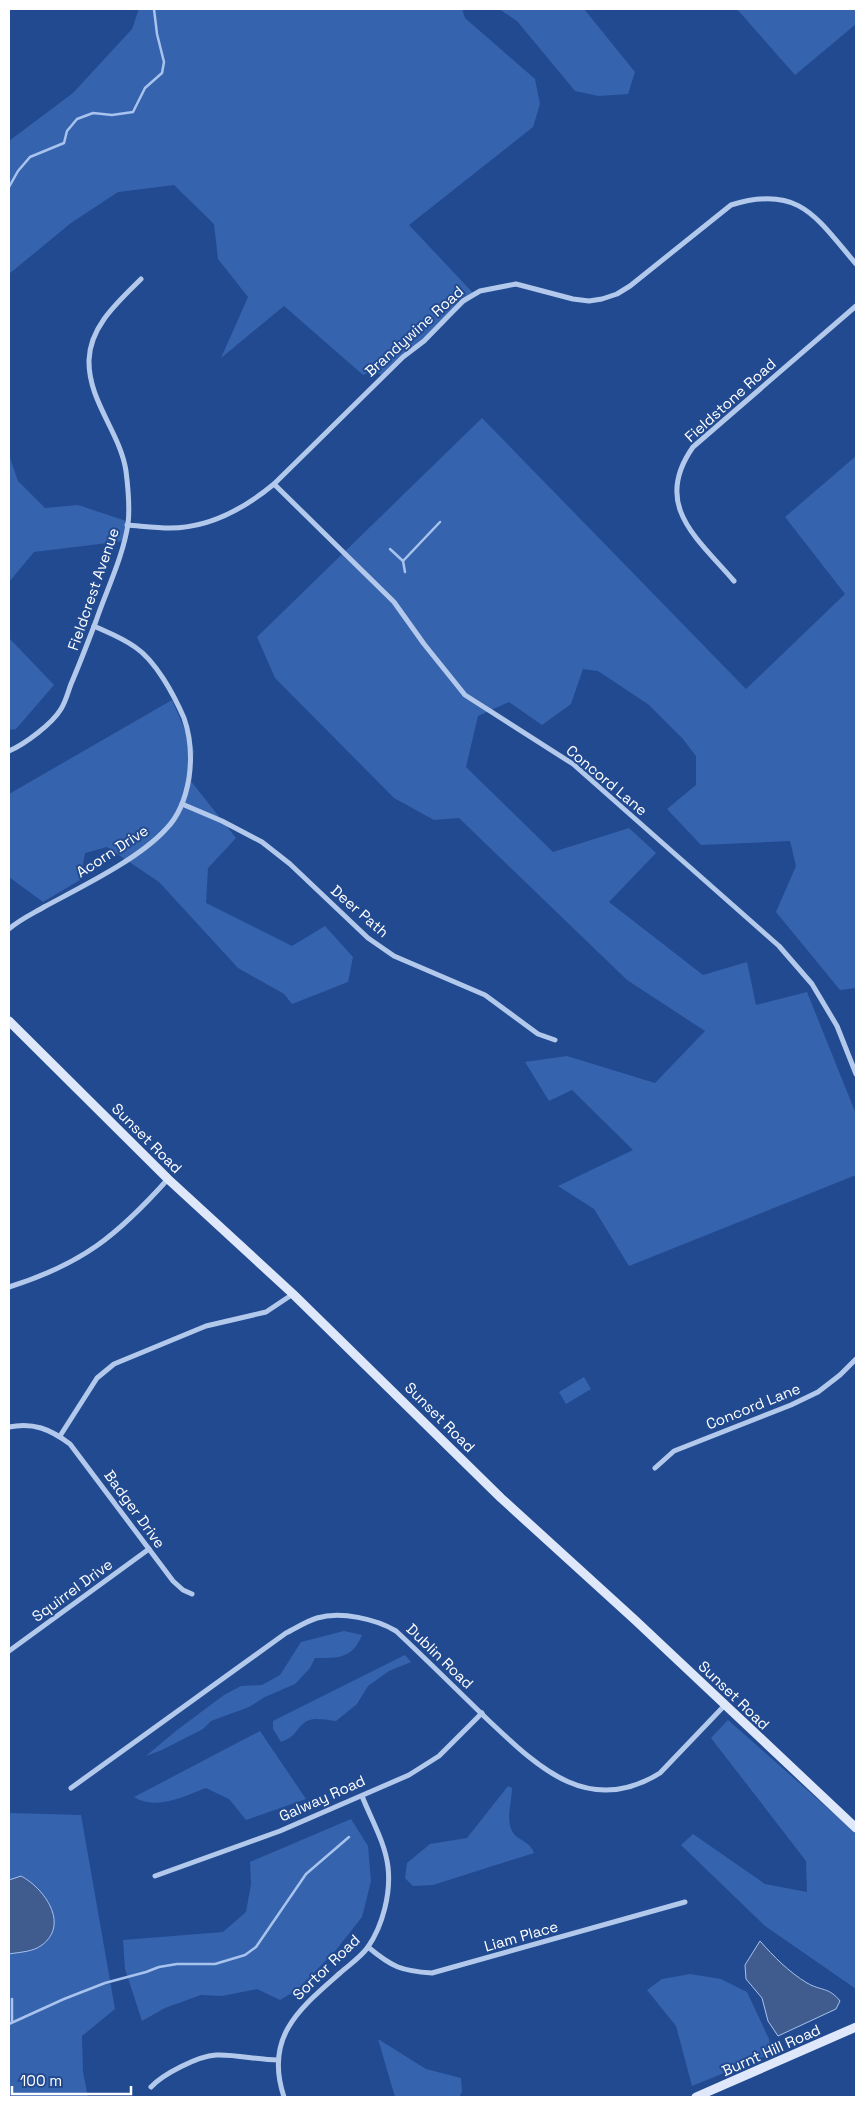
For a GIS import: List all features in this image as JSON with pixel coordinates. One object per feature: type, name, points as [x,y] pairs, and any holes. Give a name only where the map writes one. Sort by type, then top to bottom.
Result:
[{"type":"street","name":"Brandywine Road","points":[[128,525],[171,528],[206,522],[234,512],[257,498],[274,484],[402,357],[424,341],[463,301],[480,291],[516,284],[573,299],[589,301],[602,299],[630,286],[730,205],[772,198],[793,202],[813,214],[856,264]]},
{"type":"street","name":"Fieldcrest Avenue","points":[[9,751],[24,743],[52,720],[61,709],[122,549],[128,525],[125,466],[118,445],[97,399],[91,380],[89,362],[94,338],[103,320],[140,280]]},
{"type":"street","name":"Fieldstone Road","points":[[734,581],[692,533],[680,514],[676,489],[683,461],[693,447],[856,306]]},
{"type":"street","name":"Concord Lane","points":[[274,484],[394,602],[424,644],[465,695],[573,764],[780,946],[812,984],[837,1026],[856,1074]]},
{"type":"street","name":"Acorn Drive","points":[[9,929],[148,846],[166,830],[182,804],[188,788],[191,765],[190,740],[182,714],[147,657],[133,645],[94,626]]},
{"type":"street","name":"Deer Path","points":[[182,804],[222,821],[262,842],[290,864],[368,938],[394,956],[485,995],[538,1034],[555,1040]]},
{"type":"street","name":"Sunset Road","points":[[9,1020],[168,1179],[293,1294],[501,1498],[856,1828]]},
{"type":"street","points":[[9,1287],[61,1268],[93,1249],[127,1223],[168,1179]]},
{"type":"street","points":[[9,1427],[29,1425],[50,1430],[60,1436],[96,1378],[114,1364],[206,1326],[266,1312],[293,1294]]},
{"type":"street","name":"Concord Lane","points":[[654,1468],[674,1451],[791,1405],[818,1392],[840,1375],[856,1359]]},
{"type":"street","name":"Badger Drive","points":[[60,1436],[79,1454],[173,1581],[183,1590],[192,1594]]},
{"type":"street","name":"Squirrel Drive","points":[[9,1651],[149,1549]]},
{"type":"street","name":"Dublin Road","points":[[71,1788],[286,1633],[318,1618],[361,1618],[381,1622],[396,1631],[482,1714],[540,1766],[566,1782],[596,1790],[618,1789],[647,1781],[660,1773],[725,1705]]},
{"type":"street","name":"Galway Road","points":[[155,1876],[280,1831],[409,1775],[439,1756],[482,1714]]},
{"type":"street","name":"Sortor Road","points":[[284,2097],[278,2060],[282,2041],[291,2020],[307,2002],[368,1948],[380,1923],[387,1898],[388,1867],[379,1835],[362,1796]]},
{"type":"street","name":"Liam Place","points":[[368,1948],[394,1966],[408,1972],[432,1973],[685,1902]]},
{"type":"street","name":"Burnt Hill Road","points":[[696,2097],[856,2027]]},
{"type":"street","points":[[151,2087],[160,2077],[205,2057],[216,2055],[278,2060]]},
{"type":"shaded area","points":[[139,9],[462,9],[465,18],[535,79],[540,104],[533,127],[409,225],[475,295],[383,377],[375,370],[363,375],[284,306],[221,358],[248,297],[218,259],[214,224],[174,185],[118,192],[71,223],[9,274],[9,141],[73,93],[132,29]]},
{"type":"shaded area","points":[[499,9],[584,9],[635,72],[628,94],[598,96],[575,91],[517,21]]},
{"type":"shaded area","points":[[737,9],[856,9],[856,24],[795,75]]},
{"type":"shaded area","points":[[482,418],[746,689],[845,594],[785,517],[856,456],[856,988],[840,990],[776,912],[796,866],[790,841],[701,845],[667,809],[696,785],[696,756],[683,739],[649,705],[598,671],[583,669],[571,704],[542,725],[509,702],[478,716],[466,767],[553,852],[629,828],[656,853],[609,902],[703,975],[747,962],[756,1005],[807,992],[856,1114],[856,1175],[629,1266],[594,1209],[558,1186],[633,1150],[572,1090],[549,1101],[525,1062],[567,1056],[655,1083],[705,1031],[627,980],[459,818],[434,820],[394,798],[275,678],[257,637]]},
{"type":"shaded area","points":[[9,455],[18,481],[45,508],[78,505],[129,522],[124,541],[34,552],[9,582]]},
{"type":"shaded area","points":[[9,638],[54,685],[16,729],[9,730]]},
{"type":"shaded area","points":[[172,700],[194,751],[190,780],[236,838],[208,868],[206,903],[292,946],[325,926],[353,957],[348,982],[292,1004],[284,994],[238,968],[159,882],[107,847],[85,853],[80,880],[43,902],[9,877],[9,794]]},
{"type":"shaded area","points":[[584,1377],[591,1389],[566,1404],[559,1392]]},
{"type":"shaded area","points":[[344,1631],[362,1635],[354,1649],[349,1653],[338,1657],[315,1658],[310,1668],[295,1684],[265,1697],[249,1707],[211,1721],[203,1729],[146,1756],[224,1695],[241,1686],[262,1685],[280,1675],[301,1642]]},
{"type":"shaded area","points":[[405,1655],[411,1662],[389,1671],[368,1686],[357,1704],[336,1721],[317,1719],[307,1721],[291,1737],[281,1742],[273,1729],[273,1721]]},
{"type":"shaded area","points":[[728,1720],[856,1833],[856,1989],[765,1926],[681,1845],[693,1834],[765,1884],[807,1892],[806,1861],[711,1738]]},
{"type":"shaded area","points":[[260,1731],[306,1799],[246,1820],[229,1799],[206,1788],[170,1801],[152,1803],[134,1797]]},
{"type":"shaded area","points":[[508,1786],[512,1788],[509,1814],[510,1827],[517,1837],[529,1845],[534,1853],[433,1885],[413,1886],[405,1878],[407,1863],[430,1844],[467,1838]]},
{"type":"shaded area","points":[[9,1813],[81,1815],[115,2009],[82,2036],[83,2072],[88,2097],[9,2097]]},
{"type":"shaded area","points":[[351,1819],[368,1846],[371,1881],[362,1917],[336,1950],[297,1990],[280,2000],[257,1989],[222,1996],[201,1995],[165,2008],[142,2021],[125,1969],[123,1940],[223,1932],[246,1912],[251,1884],[250,1862]]},
{"type":"shaded area","points":[[21,1876],[38,1889],[51,1907],[54,1927],[50,1936],[42,1945],[35,1949],[9,1954],[9,1880]]},
{"type":"shaded area","points":[[760,1941],[782,1964],[800,1979],[832,1993],[840,2001],[836,2009],[778,2036],[768,2021],[762,1998],[746,1979],[745,1965]]},
{"type":"shaded area","points":[[690,1974],[721,1979],[747,1992],[769,2039],[771,2054],[692,2086],[676,2026],[647,1990],[662,1979]]},
{"type":"shaded area","points":[[378,2039],[426,2069],[461,2078],[462,2092],[459,2097],[395,2097]]},
{"type":"waterway","points":[[9,187],[18,171],[30,157],[64,143],[67,131],[77,119],[93,113],[112,115],[133,112],[145,88],[162,73],[164,62],[157,34],[154,9]]},
{"type":"waterway","points":[[403,561],[440,522]]},
{"type":"waterway","points":[[390,549],[403,561],[405,572]]},
{"type":"waterway","points":[[9,2024],[105,1983],[159,1967],[177,1964],[215,1964],[245,1955],[256,1947],[306,1874],[349,1837]]},
{"type":"waterway","points":[[12,1999],[12,2022]]}]
